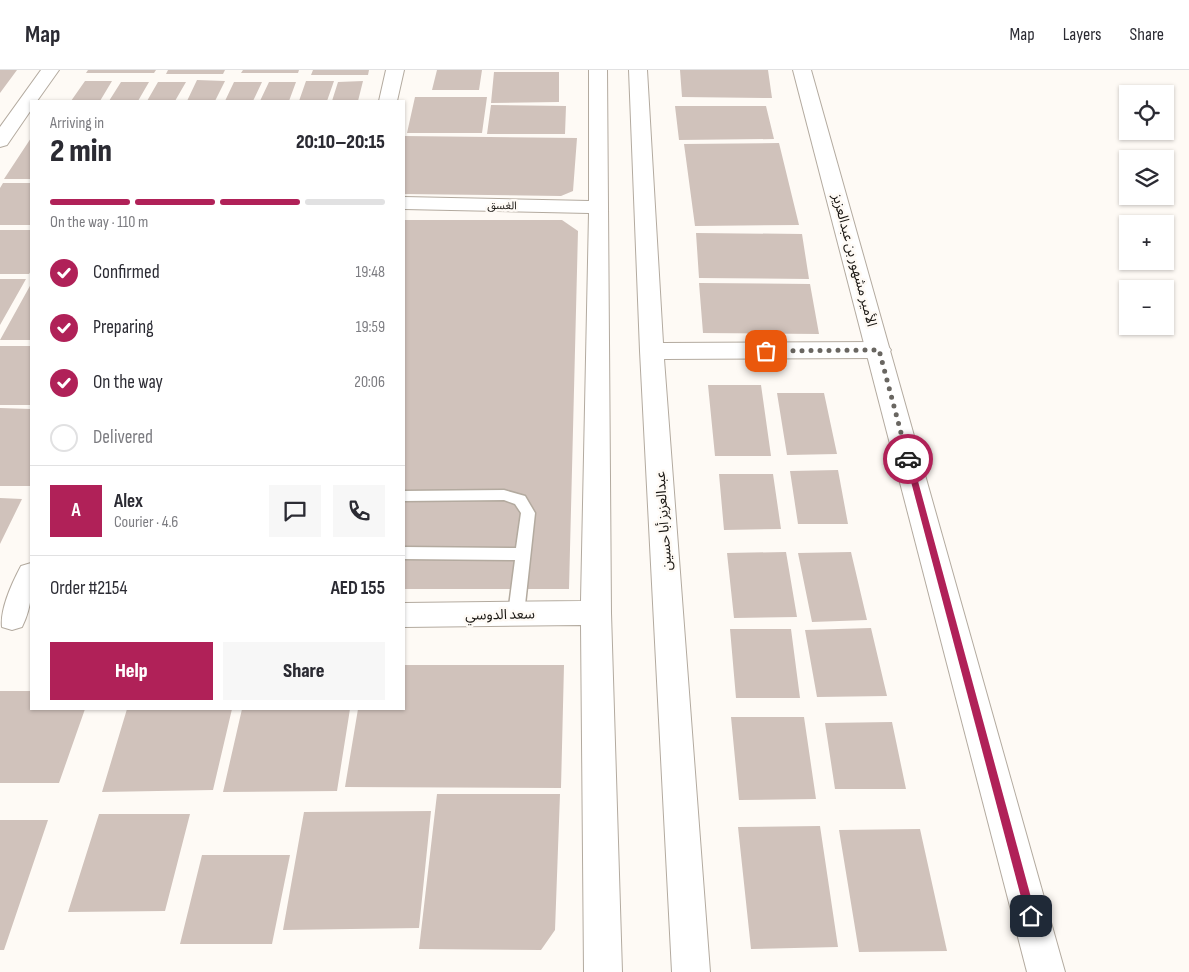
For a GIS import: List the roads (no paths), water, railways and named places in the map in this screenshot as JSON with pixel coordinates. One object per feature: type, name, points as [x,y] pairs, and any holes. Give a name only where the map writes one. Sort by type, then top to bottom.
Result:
[{"type":"street","points":[[34,100],[50,70]]},
{"type":"street","points":[[388,100],[395,70]]},
{"type":"street","points":[[598,70],[599,207],[596,613],[603,972]]},
{"type":"street","name":"عبدالعزيز أبا حسين","points":[[638,70],[652,351],[692,972]]},
{"type":"street","name":"الأمير مشهور بن عبدالعزيز","points":[[802,70],[1046,972]]},
{"type":"street","points":[[0,141],[24,118],[30,107]]},
{"type":"street","name":"الغسق","points":[[405,203],[599,207]]},
{"type":"street","points":[[652,351],[879,350]]},
{"type":"street","points":[[14,618],[30,577]]},
{"type":"street","name":"سعد الدوسي","points":[[405,615],[596,613]]},
{"type":"lane","points":[[405,496],[504,495],[520,500],[528,513],[516,614]]},
{"type":"lane","points":[[405,553],[524,554]]}]
